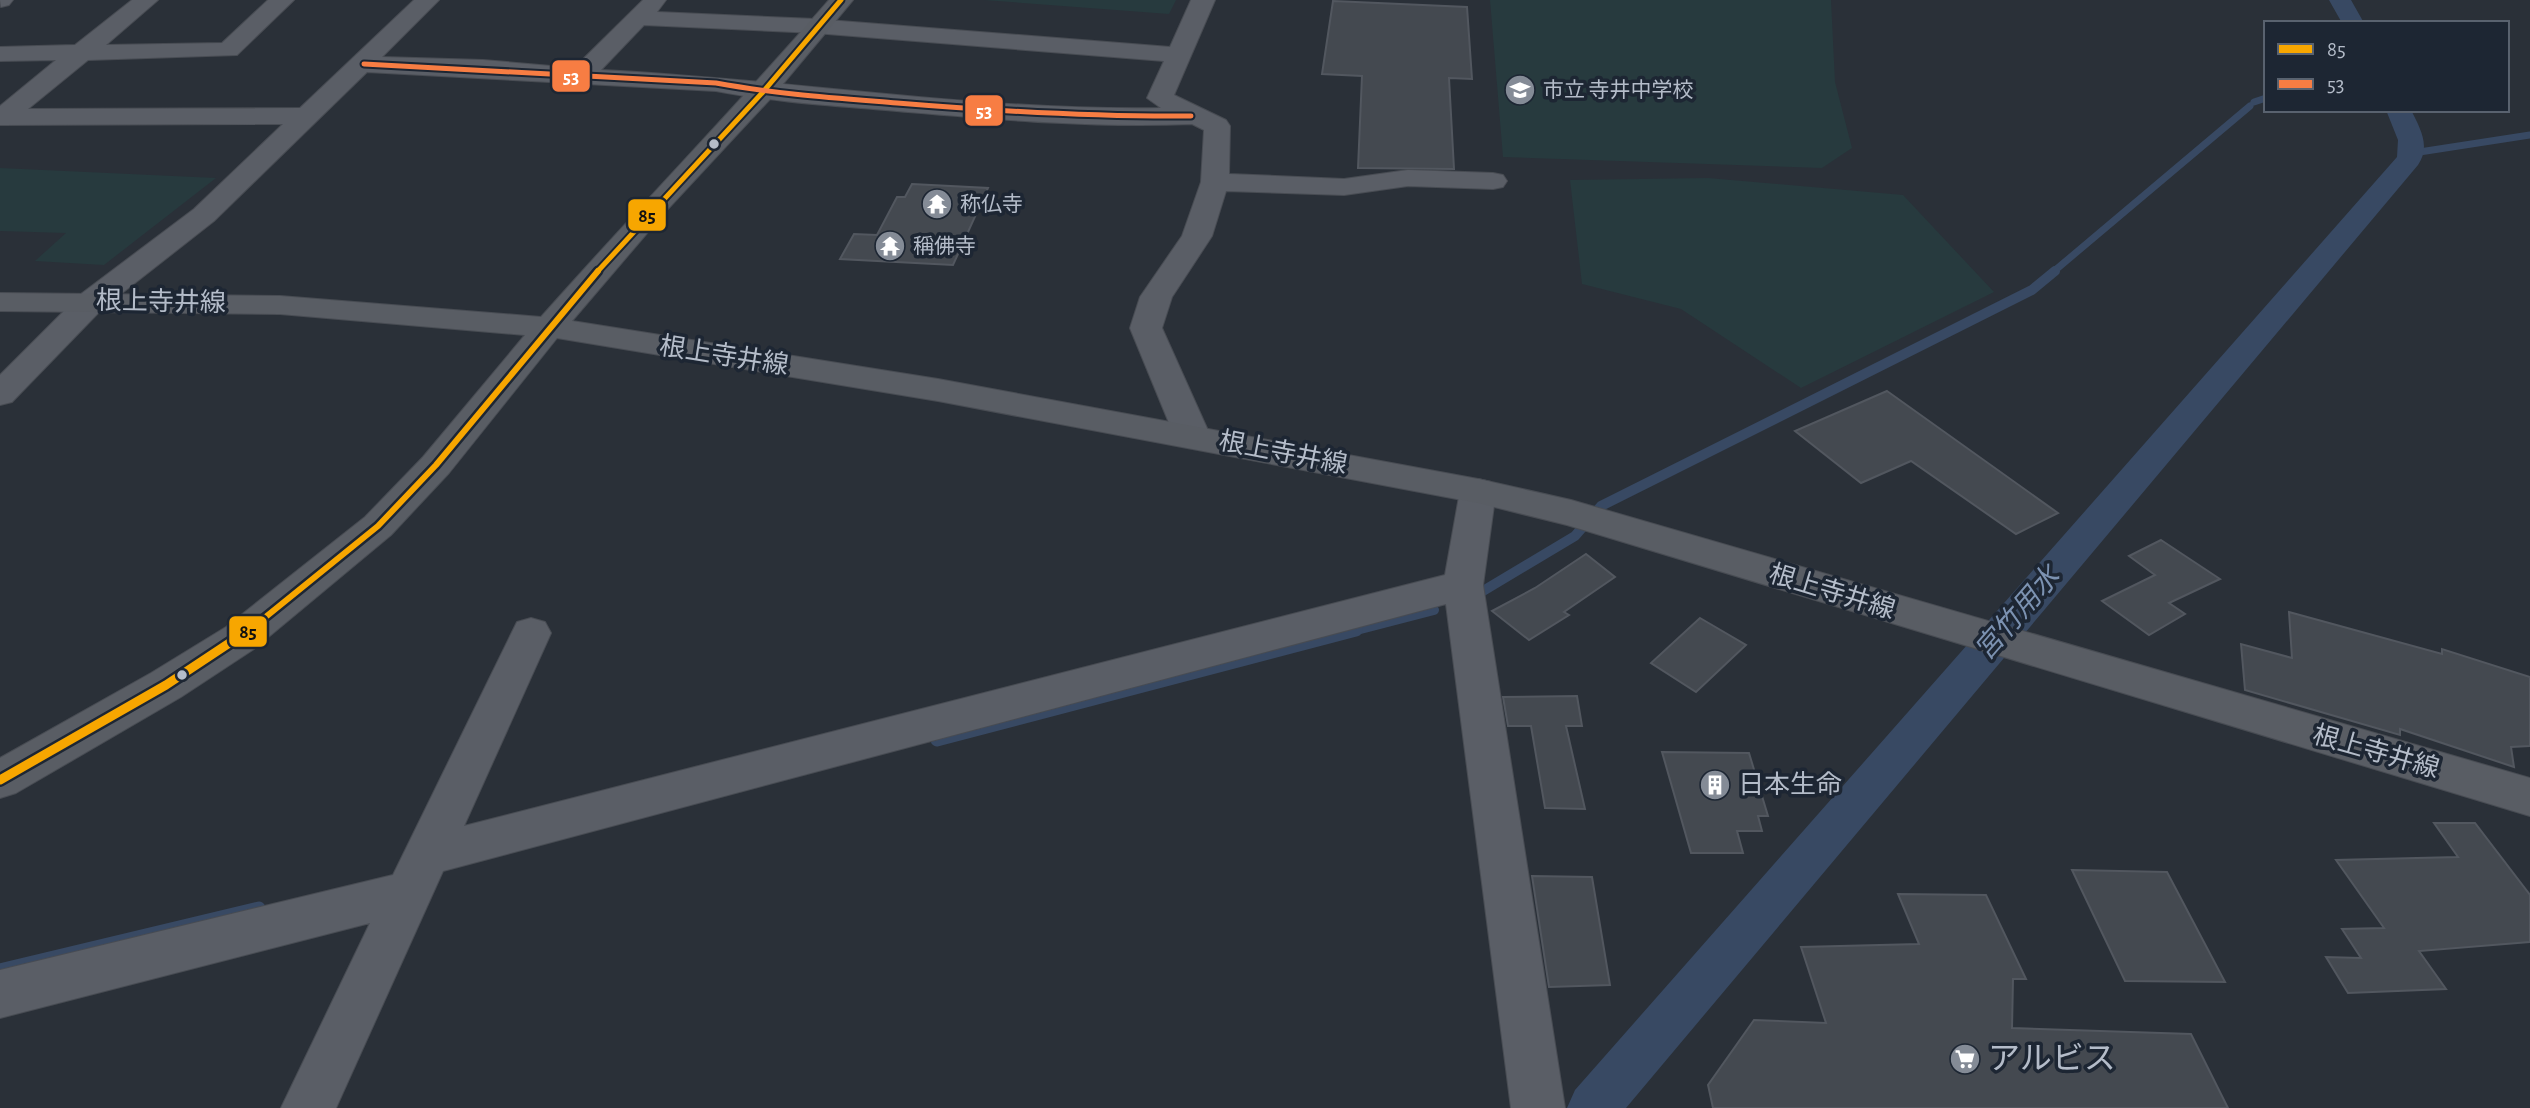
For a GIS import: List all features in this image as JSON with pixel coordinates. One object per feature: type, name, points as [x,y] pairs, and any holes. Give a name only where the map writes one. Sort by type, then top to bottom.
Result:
[{"type":"main road","points":[[0,780],[166,685],[240,638],[378,526],[436,465],[549,327],[656,205],[763,92],[816,26],[841,0]]},
{"type":"main road","name":"根上寺井線","points":[[0,302],[92,300],[280,305],[549,327],[938,390],[1192,435],[1478,491],[1589,518],[1962,631],[2530,797]]},
{"type":"street","points":[[1,117],[146,0]]},
{"type":"street","points":[[0,54],[229,50],[282,0]]},
{"type":"street","points":[[0,394],[92,300],[204,215],[364,64],[427,0]]},
{"type":"street","points":[[580,77],[656,0]]},
{"type":"street","points":[[1192,435],[1146,328],[1156,297],[1197,236],[1215,182],[1216,126],[1191,116],[1160,98],[1203,0]]},
{"type":"street","points":[[636,18],[816,26],[1177,55]]},
{"type":"street","points":[[364,64],[483,68],[580,77],[716,83],[763,92],[1003,112],[1191,116]]},
{"type":"street","points":[[1,117],[308,116]]},
{"type":"street","points":[[1215,182],[1344,187],[1408,178],[1493,181]]},
{"type":"street","points":[[1478,491],[1463,585],[1538,1105]]},
{"type":"street","points":[[0,994],[419,874],[1463,585]]},
{"type":"street","points":[[307,1108],[531,632]]},
{"type":"green space","points":[[984,0],[1176,0],[1169,14]]},
{"type":"green space","points":[[1490,0],[1831,0],[1835,82],[1852,148],[1822,168],[1503,157]]},
{"type":"green space","points":[[0,168],[216,178],[104,265],[35,261],[66,233],[0,231]]},
{"type":"green space","points":[[1708,178],[1903,195],[1994,292],[1801,388],[1681,309],[1582,284],[1570,180]]},
{"type":"building","points":[[1333,1],[1467,7],[1472,79],[1449,78],[1454,169],[1358,168],[1362,76],[1322,74]]},
{"type":"building","points":[[912,184],[988,188],[953,265],[840,259],[854,234],[877,235],[897,197],[905,197]]},
{"type":"building","points":[[1887,391],[2058,513],[2016,534],[1911,461],[1861,483],[1795,431]]},
{"type":"building","points":[[2161,540],[2220,579],[2169,603],[2185,614],[2149,635],[2102,601],[2155,575],[2129,556]]},
{"type":"building","points":[[1586,554],[1615,577],[1564,612],[1569,615],[1529,640],[1492,611],[1535,588]]},
{"type":"building","points":[[2289,612],[2442,654],[2442,649],[2530,677],[2530,746],[2511,747],[2514,767],[2400,729],[2400,735],[2245,690],[2241,644],[2292,658]]},
{"type":"building","points":[[1700,618],[1746,645],[1696,692],[1651,663]]},
{"type":"building","points":[[1577,696],[1582,726],[1566,726],[1585,809],[1545,808],[1531,726],[1508,726],[1503,697]]},
{"type":"building","name":"日本生命","points":[[1662,752],[1749,753],[1768,816],[1758,816],[1762,831],[1737,831],[1743,853],[1691,853]]},
{"type":"building","points":[[2434,823],[2475,823],[2530,895],[2530,942],[2419,951],[2446,989],[2348,993],[2326,957],[2361,958],[2342,929],[2384,928],[2336,860],[2458,857]]},
{"type":"building","points":[[2072,870],[2167,872],[2225,982],[2125,981]]},
{"type":"building","points":[[1532,876],[1592,877],[1610,985],[1549,987]]},
{"type":"building","name":"アルビス","points":[[1898,894],[1986,895],[2026,979],[2013,979],[2012,1028],[2191,1034],[2228,1108],[1713,1108],[1708,1085],[1754,1020],[1826,1023],[1801,947],[1919,944]]},
{"type":"waterway","name":"宮竹用水","points":[[2340,0],[2352,21]]},
{"type":"waterway","points":[[2254,102],[2264,99]]},
{"type":"waterway","points":[[2053,272],[2250,106]]},
{"type":"waterway","name":"宮竹用水","points":[[1593,1108],[2409,159],[2411,140],[2399,112]]},
{"type":"waterway","points":[[2413,153],[2530,135]]},
{"type":"waterway","points":[[1478,594],[1575,536],[1601,506],[2032,290],[2055,271]]},
{"type":"waterway","points":[[1349,632],[1434,610]]},
{"type":"waterway","points":[[937,740],[1356,630]]},
{"type":"waterway","points":[[0,970],[259,908]]},
{"type":"transit line","name":"85","points":[[0,780],[166,685],[240,638],[378,526],[436,465],[549,327],[656,205],[763,92],[841,0]]},
{"type":"transit line","name":"53","points":[[364,64],[483,68],[532,74],[716,83],[763,92],[1003,112],[1110,117],[1191,116]]},
{"type":"place","name":"市立 寺井中学校","points":[[1520,90]]},
{"type":"place","name":"称仏寺","points":[[937,204]]},
{"type":"place","name":"稱佛寺","points":[[890,246]]},
{"type":"place","name":"日本生命","points":[[1715,785]]},
{"type":"place","name":"アルビス","points":[[1965,1059]]}]
